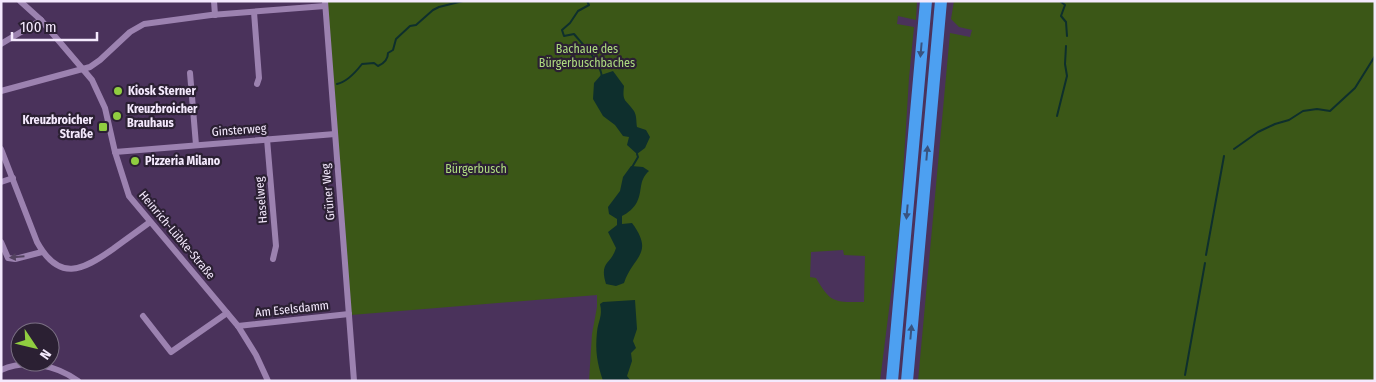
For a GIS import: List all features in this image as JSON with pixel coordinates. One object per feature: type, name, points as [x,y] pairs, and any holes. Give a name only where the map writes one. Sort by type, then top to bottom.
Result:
[{"type":"highway","points":[[892,381],[926,1]]},
{"type":"highway","points":[[907,381],[941,1]]},
{"type":"street","name":"Heinrich-Lübke-Straße","points":[[20,1],[41,20],[92,80],[105,108],[115,152],[129,196],[238,326],[256,355],[268,381]]},
{"type":"street","points":[[214,1],[215,15]]},
{"type":"street","points":[[1,91],[83,69],[100,60],[130,32],[144,24],[325,3]]},
{"type":"street","name":"Grüner Weg","points":[[325,3],[354,381]]},
{"type":"street","points":[[254,12],[259,78],[257,84]]},
{"type":"street","points":[[1,44],[41,20]]},
{"type":"street","points":[[190,73],[196,144]]},
{"type":"street","name":"Ginsterweg","points":[[115,152],[334,134]]},
{"type":"street","name":"Haselweg","points":[[268,139],[276,246],[272,259]]},
{"type":"street","points":[[1,149],[42,252],[50,260],[65,269],[84,266],[94,262],[150,222]]},
{"type":"street","points":[[1,182],[13,178]]},
{"type":"street","points":[[1,242],[8,258],[14,259],[42,252]]},
{"type":"street","points":[[143,316],[171,352],[227,312]]},
{"type":"street","name":"Am Eselsdamm","points":[[238,326],[350,314]]},
{"type":"street","points":[[1,370],[21,364],[33,364],[67,373],[78,381]]},
{"type":"green space","name":"Bürgerbusch","points":[[327,1],[917,1],[916,20],[898,16],[897,24],[914,27],[900,222],[880,381],[589,381],[597,295],[351,315]],"holes":[[[843,250],[844,255],[865,256],[864,302],[835,300],[826,293],[816,278],[810,277],[811,252]]]},
{"type":"green space","points":[[954,1],[1375,1],[1375,381],[918,381],[950,33],[970,37],[972,30],[959,27],[951,19]]},
{"type":"shaded area","points":[[613,71],[624,86],[624,98],[635,113],[637,127],[646,130],[650,137],[645,148],[637,154],[627,145],[629,137],[623,136],[615,125],[603,116],[593,99],[594,83],[601,75]]},
{"type":"shaded area","points":[[631,166],[643,167],[649,171],[643,178],[636,204],[622,216],[622,224],[632,223],[639,233],[642,248],[624,283],[616,286],[606,284],[604,277],[605,267],[616,248],[608,232],[617,225],[617,219],[609,214],[608,207],[620,191],[623,177]]},
{"type":"shaded area","points":[[635,300],[637,329],[633,341],[636,348],[631,353],[632,361],[627,376],[631,381],[603,381],[596,351],[601,312],[600,304],[603,302]]},
{"type":"waterway","points":[[337,84],[354,74],[362,64],[374,63],[378,66],[383,64],[387,59],[388,53],[393,50],[396,39],[410,26],[416,25],[433,10],[463,1]]},
{"type":"waterway","points":[[587,1],[589,5],[578,11],[570,23],[562,30],[564,36],[574,34],[587,49],[598,65],[602,77]]},
{"type":"waterway","points":[[1060,1],[1065,5],[1061,16],[1066,22],[1067,36]]},
{"type":"waterway","points":[[1057,116],[1067,76],[1065,64],[1066,46]]},
{"type":"waterway","points":[[1234,149],[1258,132],[1289,120],[1303,111],[1317,109],[1330,111],[1355,88],[1375,56]]},
{"type":"waterway","points":[[631,169],[638,157],[637,154]]},
{"type":"waterway","points":[[1206,255],[1224,156]]},
{"type":"waterway","points":[[1185,375],[1205,263]]},
{"type":"place","name":"Kiosk Sterner","points":[[118,91]]},
{"type":"place","name":"Kreuzbroicher Brauhaus","points":[[117,116]]},
{"type":"place","name":"Kreuzbroicher Straße","points":[[103,127]]},
{"type":"place","name":"Pizzeria Milano","points":[[135,161]]},
{"type":"park label","name":"Bachaue des Bürgerbuschbaches","points":[[587,56]]}]
